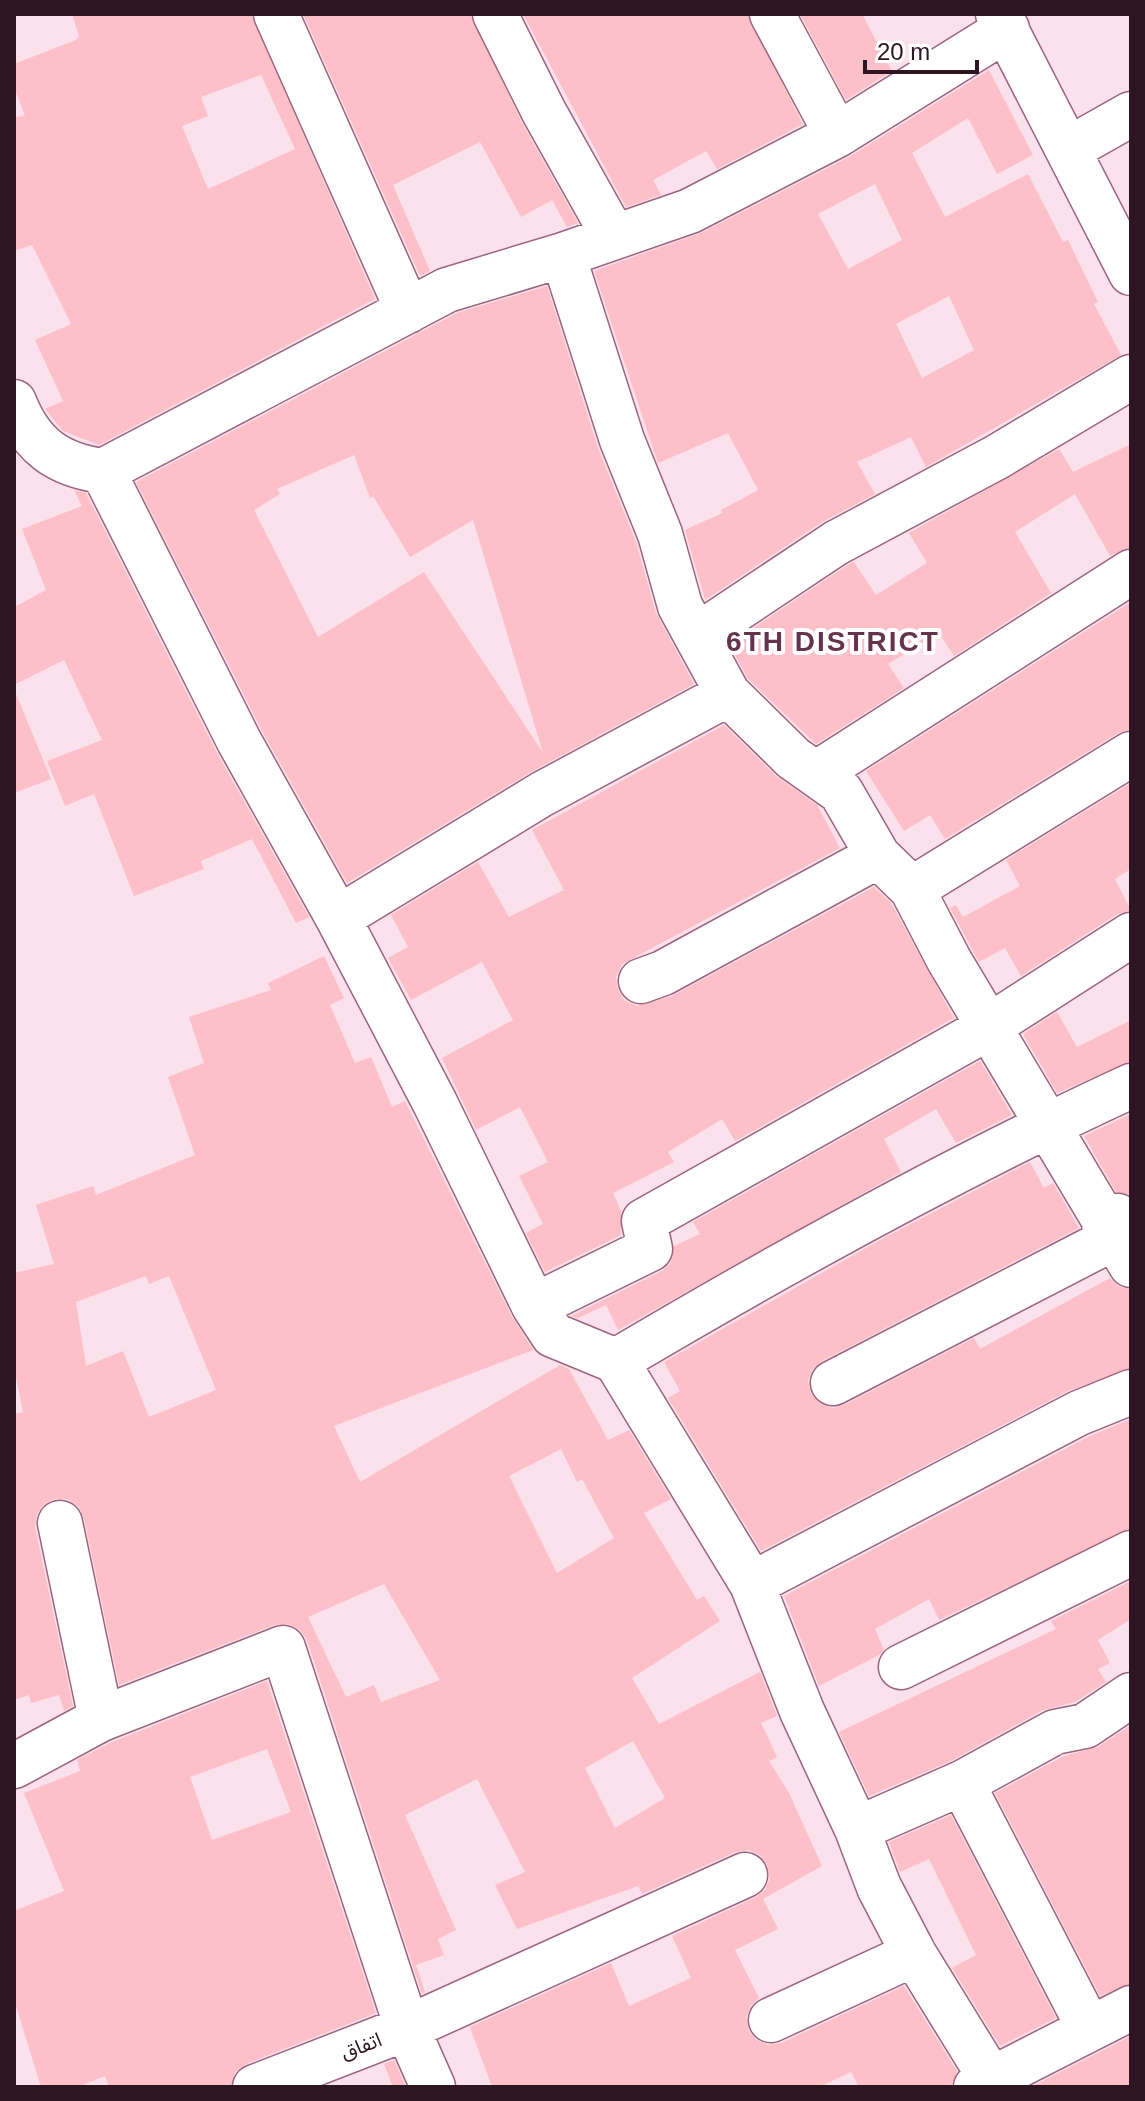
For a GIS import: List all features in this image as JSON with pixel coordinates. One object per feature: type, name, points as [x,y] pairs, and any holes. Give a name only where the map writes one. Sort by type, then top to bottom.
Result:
[{"type":"street","points":[[276,14],[408,311]]},
{"type":"street","points":[[495,14],[544,112],[613,235]]},
{"type":"street","points":[[772,14],[837,135]]},
{"type":"street","points":[[15,409],[53,457],[73,467],[103,471],[447,290],[563,255],[613,235],[690,211],[837,135],[1003,21],[1131,273]]},
{"type":"street","points":[[1069,149],[1131,114]]},
{"type":"street","points":[[563,255],[622,440],[660,534],[680,606],[728,694],[793,758],[841,792],[878,856],[912,889],[949,960],[1049,1123],[1117,1216],[1131,1265]]},
{"type":"street","points":[[698,635],[836,543],[997,457],[1131,377]]},
{"type":"street","points":[[103,471],[239,741],[338,918],[534,1306],[553,1335],[616,1361],[752,1584],[802,1711],[857,1829],[879,1887],[988,2085],[1131,2008]]},
{"type":"street","points":[[817,773],[1131,572]]},
{"type":"street","points":[[338,918],[542,794],[728,694]]},
{"type":"street","points":[[912,889],[1131,754]]},
{"type":"street","points":[[641,981],[663,973],[878,856]]},
{"type":"street","points":[[534,1306],[650,1249],[644,1221],[990,1025],[1131,935]]},
{"type":"street","points":[[616,1361],[731,1293],[1049,1123],[1131,1086]]},
{"type":"street","points":[[833,1383],[1106,1242],[1117,1216]]},
{"type":"street","points":[[752,1584],[1079,1413],[1131,1392]]},
{"type":"street","points":[[60,1523],[101,1719]]},
{"type":"street","points":[[901,1667],[1131,1553]]},
{"type":"street","points":[[14,1766],[101,1719],[283,1648],[407,2028],[745,1875]]},
{"type":"street","points":[[857,1829],[962,1783],[1055,1732],[1085,1726],[1131,1695]]},
{"type":"street","points":[[962,1783],[1089,2028]]},
{"type":"street","points":[[771,2020],[914,1954]]},
{"type":"street","name":"اتفاق","points":[[255,2087],[407,2028],[433,2087]]},
{"type":"building","points":[[72,14],[251,14],[375,299],[99,445],[63,431],[45,409],[63,401],[35,340],[71,324],[32,245],[14,251],[14,117],[25,116],[14,87],[14,64],[76,40],[79,36]],"holes":[[[261,75],[295,149],[208,189],[182,126],[208,116],[201,97]]]},
{"type":"building","points":[[303,14],[470,14],[522,123],[578,223],[567,227],[552,200],[521,217],[480,142],[393,185],[430,271],[420,276]]},
{"type":"building","points":[[523,14],[747,14],[803,124],[717,169],[706,151],[653,180],[661,195],[626,207]]},
{"type":"building","points":[[800,14],[862,14],[892,71],[846,100]]},
{"type":"building","points":[[989,70],[1033,155],[997,174],[968,118],[912,153],[945,217],[1028,174],[1063,242],[1068,240],[1098,302],[1094,304],[1121,355],[926,467],[911,437],[857,462],[875,494],[822,522],[705,600],[685,530],[722,513],[721,510],[758,490],[728,433],[658,463],[594,271],[701,233],[849,157]],"holes":[[[875,184],[902,240],[848,269],[818,214]],[[949,296],[974,350],[922,378],[896,324]]]},
{"type":"building","points":[[547,286],[598,448],[636,542],[656,613],[694,684],[529,773],[347,883],[261,729],[136,482],[457,313]],"holes":[[[354,455],[370,498],[373,496],[410,557],[473,520],[543,753],[424,572],[318,637],[254,510],[280,494],[277,489]]]},
{"type":"building","points":[[1131,444],[1131,547],[1110,556],[1075,494],[1015,532],[1051,593],[954,656],[939,633],[888,664],[904,688],[816,744],[748,679],[729,644],[849,564],[854,562],[876,595],[927,563],[909,533],[1059,449],[1073,472]]},
{"type":"building","points":[[74,490],[86,493],[217,753],[309,917],[296,923],[252,839],[201,861],[204,869],[134,896],[94,794],[65,806],[47,761],[102,740],[64,660],[14,685],[14,607],[46,590],[22,529],[82,506]]},
{"type":"building","points":[[1131,602],[1131,729],[1118,733],[945,839],[930,815],[904,831],[866,771]]},
{"type":"building","points":[[14,689],[51,779],[14,793]]},
{"type":"building","points":[[724,725],[776,776],[817,805],[840,848],[622,964],[616,977],[624,1000],[637,1006],[672,996],[874,887],[891,903],[954,1018],[735,1141],[722,1119],[668,1152],[674,1162],[613,1193],[621,1211],[621,1235],[545,1272],[526,1233],[543,1224],[519,1176],[548,1162],[520,1107],[476,1130],[442,1058],[513,1020],[482,962],[411,1000],[388,958],[408,947],[391,915],[478,862],[509,917],[564,890],[532,830]]},
{"type":"building","points":[[1131,783],[1131,869],[1115,879],[1131,910],[1117,914],[1021,976],[1005,948],[979,962],[950,908],[956,905],[963,917],[1020,886],[1006,860]]},
{"type":"building","points":[[324,956],[344,998],[330,1005],[355,1063],[371,1057],[392,1107],[405,1101],[512,1317],[533,1350],[334,1426],[360,1482],[560,1365],[569,1369],[608,1440],[629,1430],[671,1499],[644,1513],[697,1600],[704,1596],[720,1621],[632,1678],[659,1724],[760,1672],[777,1716],[761,1723],[777,1757],[769,1761],[789,1793],[822,1866],[763,1899],[778,1929],[735,1950],[759,1998],[751,2005],[746,2017],[749,2031],[756,2040],[768,2045],[781,2043],[904,1986],[957,2071],[951,2087],[859,2087],[851,2072],[819,2087],[492,2087],[470,2027],[611,1963],[629,2006],[691,1978],[672,1936],[756,1897],[765,1890],[770,1878],[767,1864],[760,1855],[748,1850],[735,1852],[642,1894],[638,1886],[517,1929],[495,1885],[525,1872],[477,1779],[405,1815],[456,1930],[438,1939],[444,1955],[416,1965],[425,1992],[422,1994],[307,1640],[300,1630],[288,1624],[274,1625],[119,1685],[84,1518],[78,1506],[67,1499],[54,1499],[44,1504],[37,1514],[35,1527],[73,1706],[64,1711],[59,1695],[31,1703],[29,1695],[14,1700],[14,1414],[23,1412],[14,1367],[14,1273],[54,1264],[36,1205],[93,1186],[96,1195],[195,1155],[168,1077],[204,1063],[189,1017],[271,990],[268,983]],"holes":[[[146,1276],[149,1284],[169,1276],[216,1390],[149,1417],[123,1351],[86,1366],[76,1302]],[[561,1449],[577,1482],[582,1479],[614,1538],[557,1573],[509,1476]],[[384,1584],[440,1680],[381,1702],[374,1685],[346,1697],[308,1617]],[[633,1741],[665,1798],[615,1828],[585,1768]]]},
{"type":"building","points":[[1057,1012],[1077,1047],[1131,1020],[1131,1061],[1057,1093],[1023,1034]]},
{"type":"building","points":[[980,1061],[1012,1115],[956,1143],[936,1109],[884,1139],[901,1172],[618,1330],[606,1305],[578,1318],[571,1316],[662,1271],[670,1264],[674,1246],[700,1234],[693,1222]]},
{"type":"building","points":[[1131,1114],[1131,1195],[1116,1192],[1084,1136]]},
{"type":"building","points":[[1030,1162],[1044,1188],[1053,1183],[1079,1228],[822,1361],[812,1370],[808,1381],[811,1394],[820,1404],[833,1408],[844,1405],[974,1338],[980,1349],[1110,1278],[1118,1286],[1131,1290],[1131,1368],[1068,1391],[761,1551],[668,1398],[680,1391],[664,1362],[882,1239]]},
{"type":"building","points":[[1131,1419],[1131,1528],[939,1620],[929,1599],[875,1629],[884,1650],[879,1655],[819,1686],[784,1596],[1090,1436]]},
{"type":"building","points":[[1131,1581],[1131,1619],[1098,1640],[1110,1663],[1098,1669],[1106,1682],[1075,1702],[1043,1710],[951,1761],[869,1796],[839,1732],[1056,1629],[1051,1621]]},
{"type":"building","points":[[267,1681],[376,2013],[246,2064],[235,2072],[231,2087],[109,2087],[105,2076],[78,2087],[41,2087],[14,1999],[14,1911],[64,1891],[24,1793],[80,1771],[77,1760],[112,1742]],"holes":[[[267,1749],[291,1812],[212,1840],[190,1777]]]},
{"type":"building","points":[[1131,1725],[1131,1983],[1100,1996],[995,1793],[1064,1756],[1098,1747]]},
{"type":"building","points":[[951,1815],[1056,2018],[1000,2046],[952,1968],[976,1955],[929,1859],[900,1872],[889,1842]]},
{"type":"building","points":[[1131,2036],[1131,2087],[1031,2087]]},
{"type":"building","points":[[394,2060],[406,2087],[393,2087],[384,2064]]},
{"type":"district","name":"6TH DISTRICT","points":[[833,641]]}]
